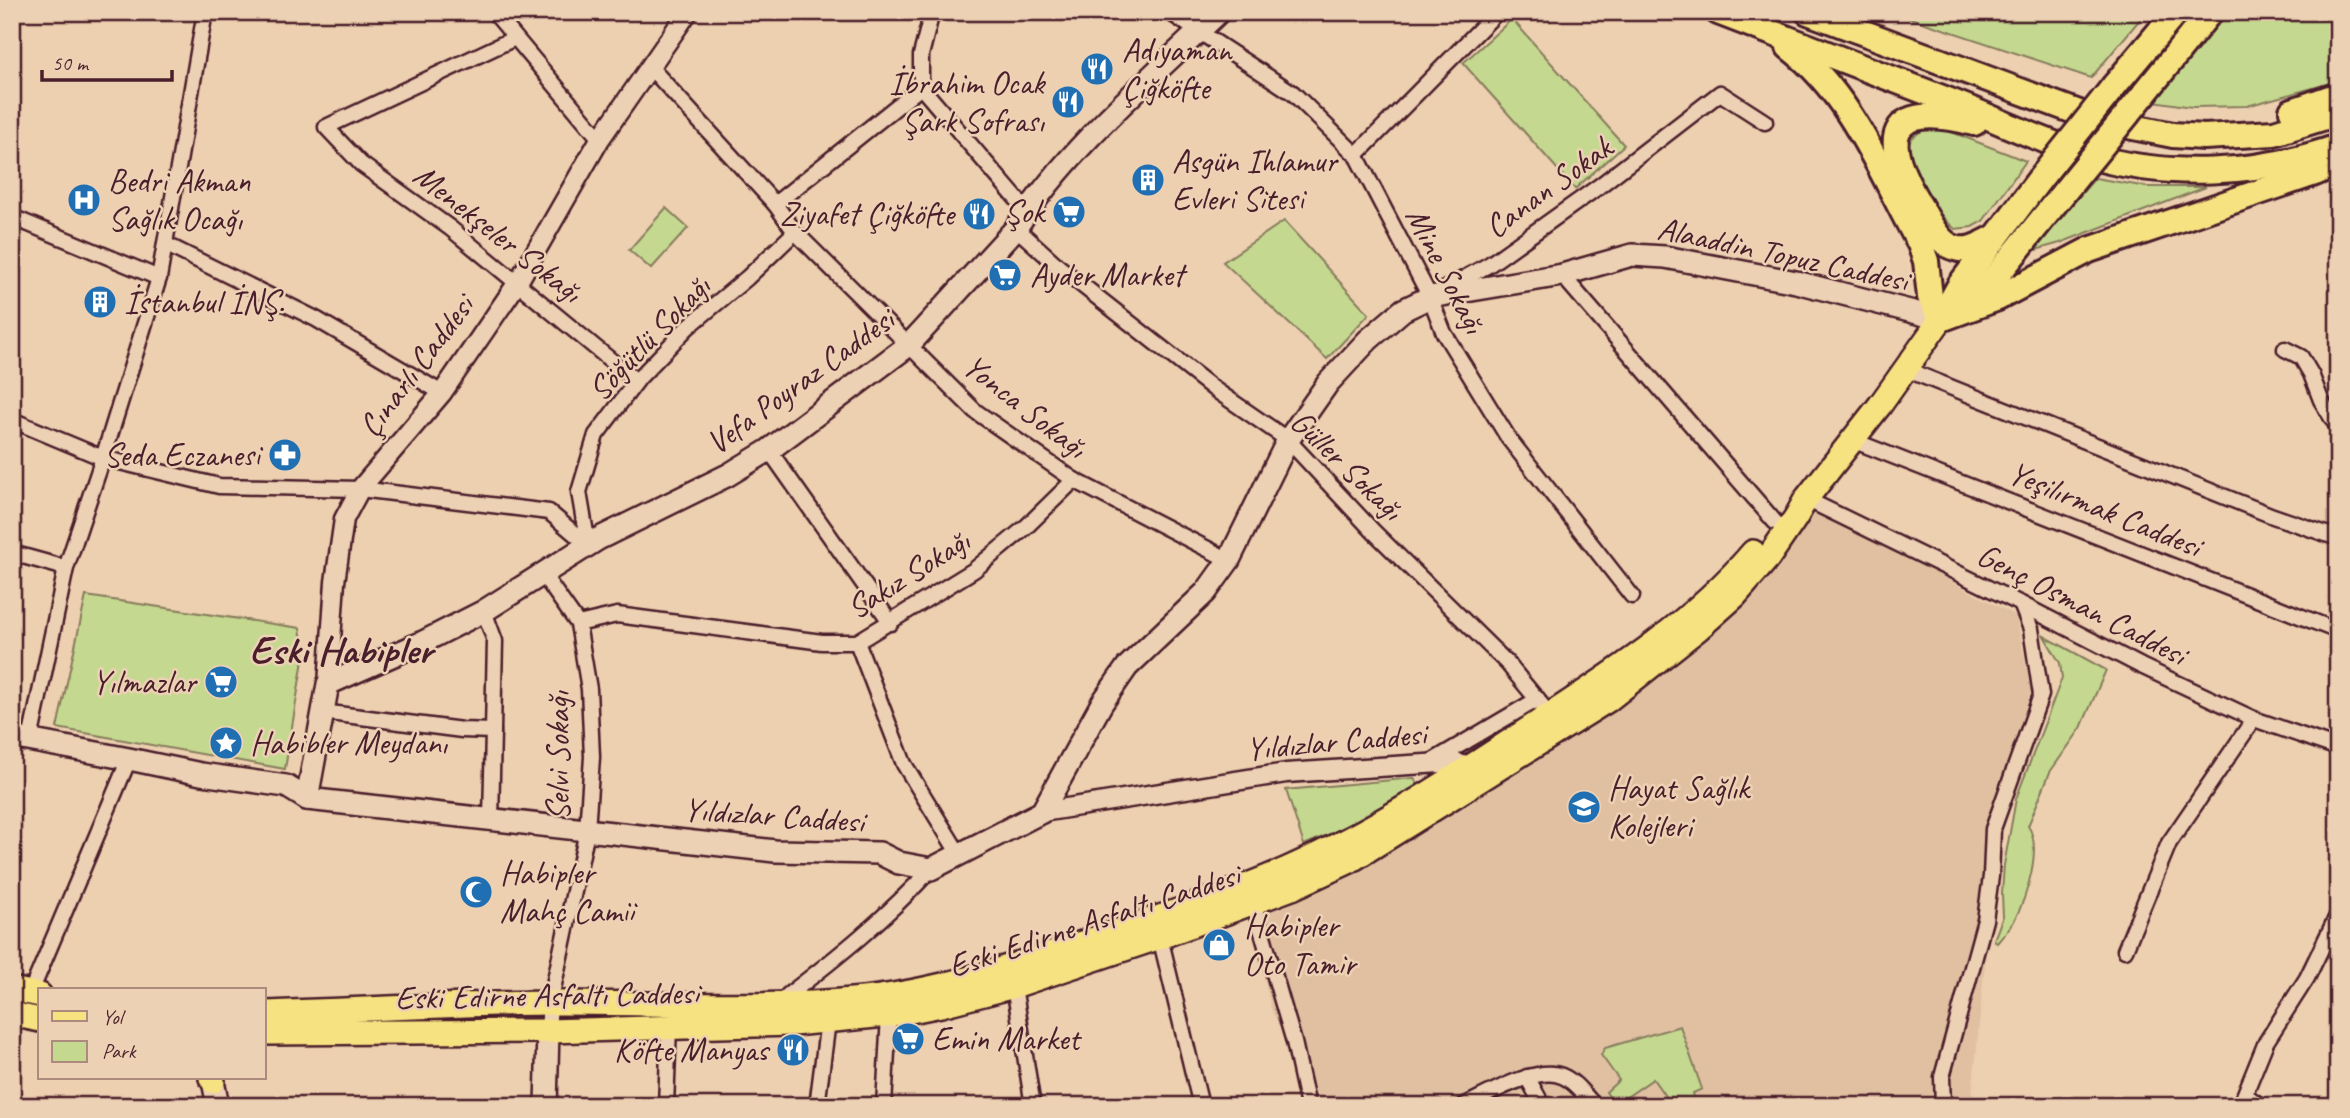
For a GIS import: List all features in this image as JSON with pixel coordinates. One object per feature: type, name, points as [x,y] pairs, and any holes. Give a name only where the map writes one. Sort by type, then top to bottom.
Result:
[{"type":"highway","points":[[1718,12],[1944,98],[2046,141]]},
{"type":"highway","points":[[1808,12],[2098,120],[2163,133],[2204,137],[2274,133],[2338,113]]},
{"type":"highway","points":[[1941,319],[1960,285],[2039,180],[2176,12]]},
{"type":"highway","points":[[1941,319],[1989,285],[2210,12]]},
{"type":"highway","points":[[1767,31],[1808,62],[1834,89],[1844,104],[1920,244],[1926,261],[1930,297],[1941,319]]},
{"type":"highway","points":[[2204,137],[2338,95]]},
{"type":"highway","points":[[1996,237],[1962,250],[1952,248],[1942,240],[1912,193],[1900,168],[1894,142],[1897,131],[1908,120],[1924,115],[1949,117],[1988,127],[2014,130],[2087,155],[2166,170],[2250,168],[2338,146]]},
{"type":"highway","points":[[1941,319],[1998,298],[2089,250],[2338,163]]},
{"type":"main road","name":"Vefa Poyraz Caddesi","points":[[328,684],[423,642],[484,611],[588,545],[728,475],[769,450],[909,345],[1022,219],[1074,154],[1219,12]]},
{"type":"main road","name":"Alaaddin Topuz Caddesi","points":[[1042,812],[1101,703],[1127,667],[1206,592],[1229,560],[1288,440],[1328,383],[1367,340],[1403,310],[1430,297],[1562,275],[1632,255],[1665,257],[1796,282],[1941,319]]},
{"type":"main road","name":"Eski Edirne Asfaltı Caddesi","points":[[1549,715],[1629,685],[1735,596],[1768,558],[1797,517],[1806,499],[1941,319]]},
{"type":"main road","name":"Eski Edirne Asfaltı Caddesi","points":[[266,1015],[550,1003],[778,1014],[828,1021],[941,1006],[1014,986],[1160,937],[1250,893],[1288,869],[1472,776],[1549,715],[1642,652],[1743,564],[1784,509],[1806,499]]},
{"type":"main road","name":"Çınarlı Caddesi","points":[[307,799],[328,684]]},
{"type":"main road","points":[[21,739],[130,759]]},
{"type":"main road","name":"Yıldızlar Caddesi","points":[[130,759],[201,774],[286,786],[307,799],[775,851],[879,853],[899,863],[931,869],[1042,812]]},
{"type":"main road","name":"Eski Edirne Asfaltı Caddesi","points":[[266,1033],[548,1031],[669,1026],[778,1014],[916,991],[1002,970],[1250,893]]},
{"type":"main road","points":[[12,1014],[38,1020]]},
{"type":"main road","points":[[546,1106],[548,1031]]},
{"type":"main road","points":[[213,1080],[218,1106]]},
{"type":"street","points":[[21,739],[66,568],[159,278],[205,12]]},
{"type":"street","points":[[494,12],[600,139]]},
{"type":"street","name":"Çınarlı Caddesi","points":[[328,684],[335,583],[344,519],[360,489],[442,393],[518,282],[600,139],[688,12]]},
{"type":"street","points":[[775,204],[921,87],[921,55],[932,12]]},
{"type":"street","name":"Mine Sokağı","points":[[1170,12],[1293,93],[1356,156],[1430,297],[1444,333],[1509,439],[1632,596]]},
{"type":"street","points":[[1356,156],[1497,12]]},
{"type":"street","name":"Menekşeler Sokağı","points":[[515,38],[326,127],[361,164],[430,213],[518,282],[636,381]]},
{"type":"street","name":"Yonca Sokağı","points":[[650,67],[775,204],[795,232],[975,411],[1074,480],[1229,560]]},
{"type":"street","name":"Güller Sokağı","points":[[921,87],[1059,267],[1214,389],[1288,440],[1373,531],[1507,663],[1549,715]]},
{"type":"street","name":"Canan Sokak","points":[[1430,297],[1490,264],[1720,93],[1765,122]]},
{"type":"street","points":[[12,217],[159,278]]},
{"type":"street","name":"Söğütlü Sokağı","points":[[588,545],[579,492],[596,435],[636,381],[688,327],[747,278],[795,232]]},
{"type":"street","points":[[165,244],[316,319],[442,393]]},
{"type":"street","points":[[1562,275],[1775,522]]},
{"type":"street","points":[[2285,349],[2301,357],[2311,374],[2320,400],[2338,428]]},
{"type":"street","points":[[1905,369],[2273,516],[2338,538]]},
{"type":"street","points":[[12,420],[103,458],[219,486],[360,489],[549,512],[588,545]]},
{"type":"street","name":"Yeşilırmak Caddesi","points":[[1853,439],[2338,631]]},
{"type":"street","points":[[769,450],[891,623]]},
{"type":"street","name":"Sakız Sokağı","points":[[578,624],[617,615],[822,642],[857,642],[974,570],[1026,527],[1074,480]]},
{"type":"street","name":"Genç Osman Caddesi","points":[[1806,499],[2141,666],[2254,719],[2338,748]]},
{"type":"street","points":[[12,553],[66,568]]},
{"type":"street","name":"Selvi Sokağı","points":[[542,573],[578,624],[589,689],[592,757],[587,831],[550,1003],[548,1031]]},
{"type":"street","points":[[1943,1106],[1942,1077],[1984,920],[1991,876],[1993,829],[2041,695],[2031,629],[2021,604]]},
{"type":"street","points":[[484,611],[495,641],[491,820]]},
{"type":"street","points":[[857,642],[904,764],[959,854]]},
{"type":"street","points":[[322,712],[462,730],[493,731]]},
{"type":"street","points":[[1429,764],[1549,715]]},
{"type":"street","points":[[2125,950],[2169,843],[2254,719]]},
{"type":"street","points":[[28,993],[130,759]]},
{"type":"street","name":"Yıldızlar Caddesi","points":[[1042,812],[1286,773],[1456,762],[1472,776]]},
{"type":"street","points":[[778,1014],[788,995],[859,940],[899,904],[931,869]]},
{"type":"street","points":[[1250,893],[1294,1042],[1308,1106]]},
{"type":"street","points":[[2261,1106],[2243,1100],[2266,1042],[2307,978],[2338,914]]},
{"type":"street","points":[[1160,937],[1201,1106]]},
{"type":"street","points":[[1014,986],[1034,1106]]},
{"type":"street","points":[[884,1106],[889,1015]]},
{"type":"street","points":[[817,1106],[828,1021]]},
{"type":"street","points":[[666,1106],[669,1026]]},
{"type":"street","points":[[1463,1106],[1527,1077],[1560,1074],[1572,1081],[1594,1106]]},
{"type":"street","points":[[1527,1077],[1542,1106]]},
{"type":"shaded area","points":[[1816,509],[2016,616],[2031,690],[1986,835],[1987,943],[1971,1106],[1578,1106],[1573,1101],[1570,1106],[1314,1106],[1271,1008],[1250,917],[1360,869],[1420,833],[1483,789],[1754,586]]},
{"type":"green space","points":[[1892,12],[2146,12],[2091,78]]},
{"type":"green space","points":[[2233,12],[2338,12],[2338,81],[2247,106],[2192,107],[2154,101],[2207,33]]},
{"type":"green space","points":[[1512,19],[1624,145],[1575,189],[1463,63]]},
{"type":"green space","points":[[1936,126],[2026,161],[1983,221],[1972,227],[1955,229],[1949,223],[1925,192],[1908,157],[1910,140],[1922,131]]},
{"type":"green space","points":[[2095,178],[2147,187],[2206,187],[2060,243],[2032,251]]},
{"type":"green space","points":[[666,208],[688,228],[651,269],[629,250]]},
{"type":"green space","points":[[1284,221],[1369,314],[1327,359],[1223,262]]},
{"type":"green space","points":[[86,596],[300,628],[304,654],[285,769],[57,728]]},
{"type":"green space","points":[[2044,636],[2106,670],[2081,728],[2050,772],[2028,826],[2034,847],[2028,887],[2014,921],[1997,943],[1994,940],[2003,916],[2004,865],[2016,799],[2062,678],[2060,663]]},
{"type":"green space","points":[[1414,778],[1418,785],[1358,822],[1304,845],[1286,790]]},
{"type":"green space","points":[[1680,1026],[1702,1089],[1693,1093],[1696,1106],[1672,1106],[1653,1079],[1615,1105],[1606,1092],[1619,1080],[1601,1055],[1605,1048]]},
{"type":"place","name":"Adıyaman Çiğköfte","points":[[1097,69]]},
{"type":"place","name":"İbrahim Ocak Şark Sofrası","points":[[1068,102]]},
{"type":"place","name":"Asgün Ihlamur Evleri Sitesi","points":[[1148,180]]},
{"type":"place","name":"Bedri Akman Sağlık Ocağı","points":[[84,200]]},
{"type":"place","name":"Şok","points":[[1069,212]]},
{"type":"place","name":"Ziyafet Çiğköfte","points":[[979,214]]},
{"type":"place","name":"Ayder Market","points":[[1005,275]]},
{"type":"place","name":"İstanbul İNŞ.","points":[[100,302]]},
{"type":"place","name":"Seda Eczanesi","points":[[285,455]]},
{"type":"place","name":"Yılmazlar","points":[[221,682]]},
{"type":"place","name":"Habibler Meydanı","points":[[226,743]]},
{"type":"place","name":"Hayat Sağlık Kolejleri","points":[[1584,807]]},
{"type":"place","name":"Habipler Mahç Camii","points":[[476,892]]},
{"type":"place","name":"Habipler Oto Tamir","points":[[1219,945]]},
{"type":"place","name":"Emin Market","points":[[908,1039]]},
{"type":"place","name":"Köfte Manyas","points":[[793,1050]]},
{"type":"district","name":"Eski Habipler","points":[[341,650]]}]
